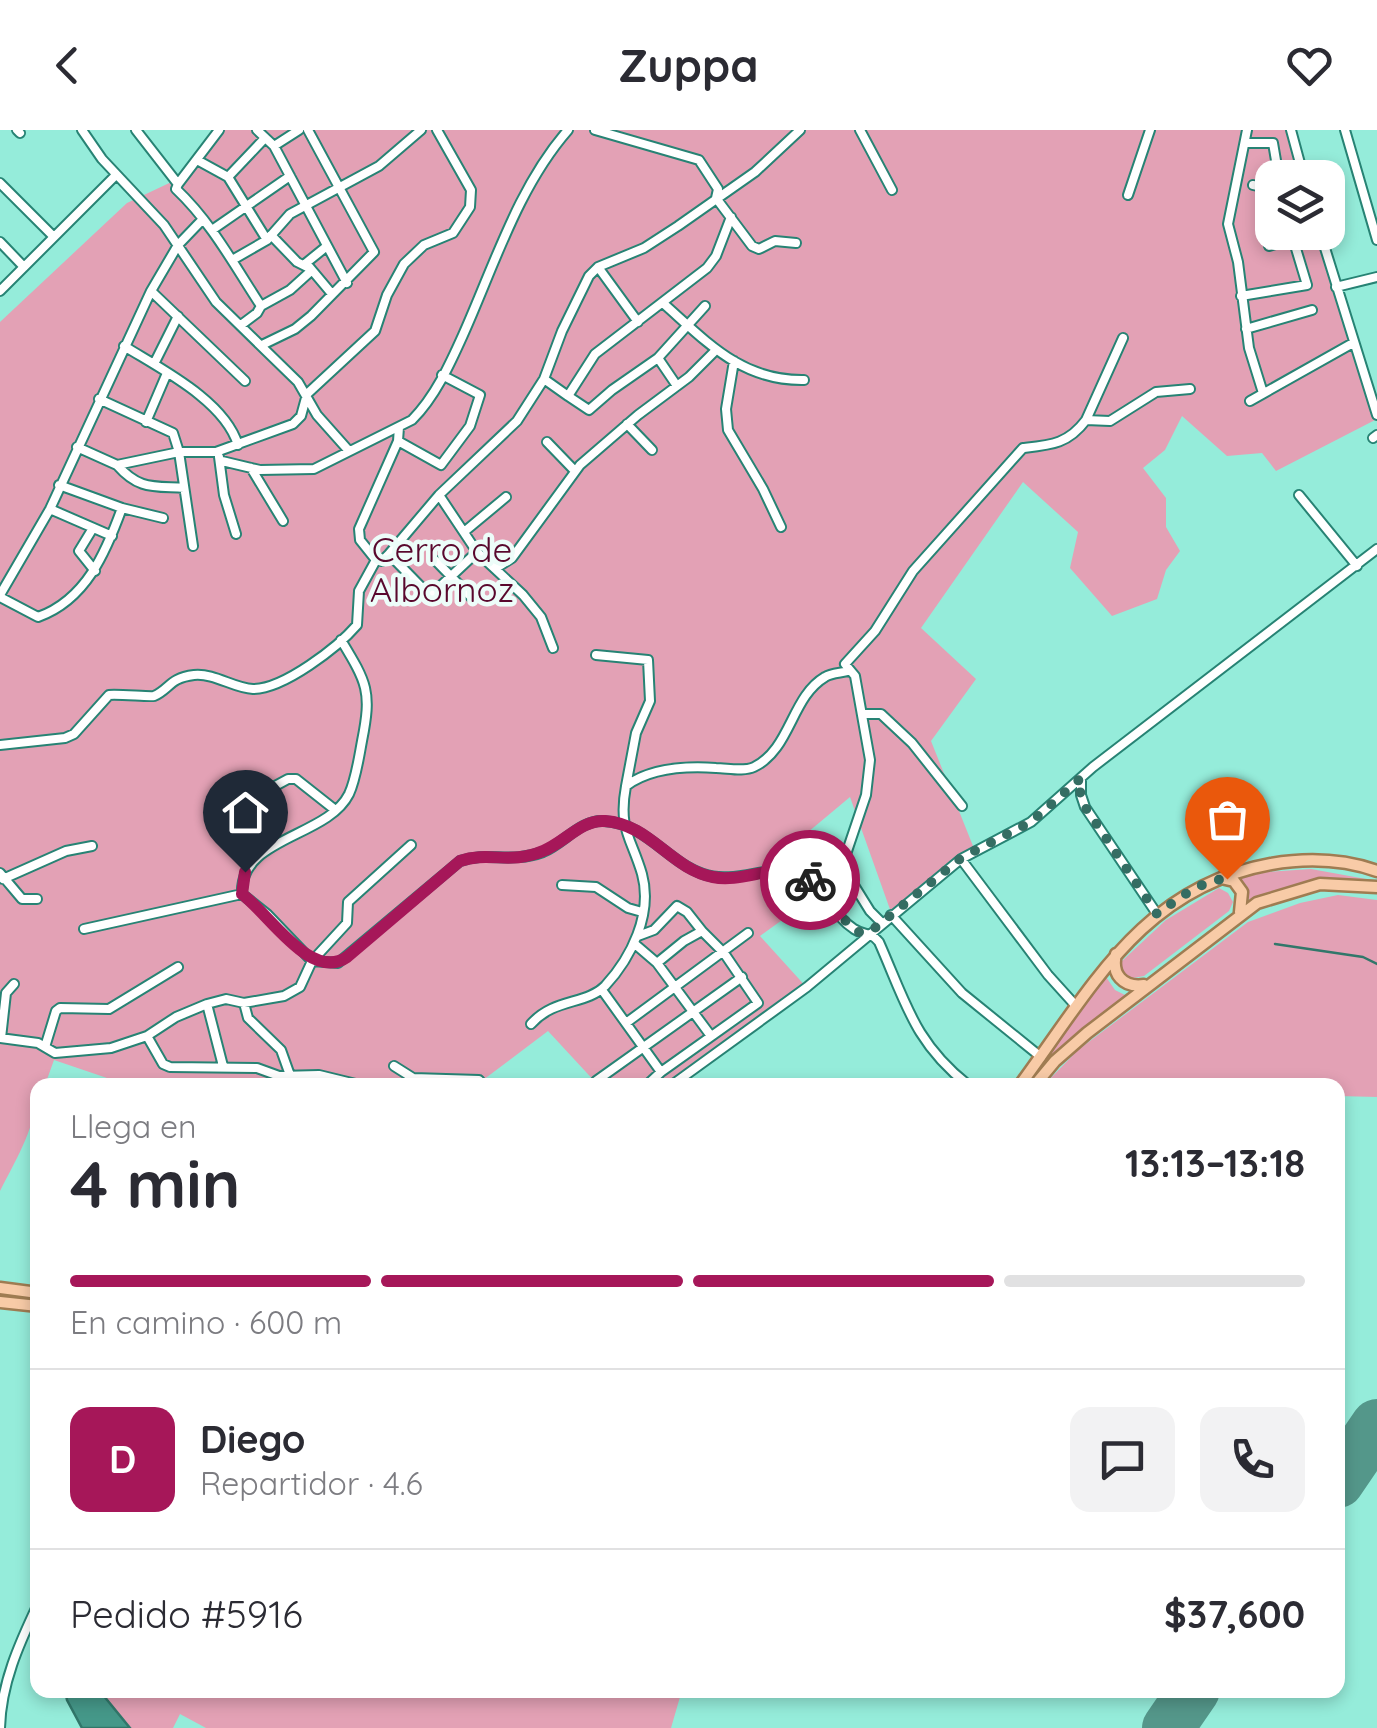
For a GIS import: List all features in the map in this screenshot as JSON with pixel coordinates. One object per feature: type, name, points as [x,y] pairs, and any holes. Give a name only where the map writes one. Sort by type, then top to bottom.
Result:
[{"type":"main road","points":[[1025,1078],[1116,952],[1157,914],[1220,878],[1256,867],[1301,860],[1340,862],[1377,871]]},
{"type":"main road","points":[[1220,878],[1234,881],[1242,892],[1243,906],[1236,917]]},
{"type":"main road","points":[[1041,1078],[1070,1047],[1256,903],[1306,886],[1377,887]]},
{"type":"main road","points":[[1116,952],[1114,965],[1123,981],[1135,986],[1148,984]]},
{"type":"main road","points":[[0,1288],[30,1292]]},
{"type":"main road","points":[[0,1302],[30,1305]]},
{"type":"street","points":[[83,130],[116,175],[164,225],[216,302],[307,394],[317,415],[349,451]]},
{"type":"street","points":[[136,130],[178,184]]},
{"type":"street","points":[[219,130],[176,188],[234,259],[261,306]]},
{"type":"street","points":[[257,130],[274,146],[347,282]]},
{"type":"street","points":[[274,146],[300,130]]},
{"type":"street","points":[[262,345],[295,330],[374,252],[308,130]]},
{"type":"street","points":[[234,259],[269,238],[290,214],[378,166],[421,130]]},
{"type":"street","points":[[219,456],[293,424],[301,416],[307,394],[376,332],[386,295],[404,264],[424,245],[453,233],[470,208],[472,190],[437,130]]},
{"type":"street","points":[[117,465],[180,452],[219,456],[251,468],[314,469],[398,427],[421,411],[442,375],[535,176],[568,130]]},
{"type":"street","points":[[595,130],[700,160],[718,189],[716,198]]},
{"type":"street","points":[[398,427],[398,441],[359,529],[360,540],[376,560],[382,561],[438,495],[517,420],[544,379],[589,276],[598,267],[644,248],[755,172],[800,130]]},
{"type":"street","points":[[860,130],[892,190]]},
{"type":"street","points":[[1128,195],[1150,130]]},
{"type":"street","points":[[1246,130],[1228,224],[1238,262],[1246,329],[1263,393]]},
{"type":"street","points":[[1291,130],[1299,160]]},
{"type":"street","points":[[1344,130],[1377,240]]},
{"type":"street","points":[[228,177],[265,138]]},
{"type":"street","points":[[1246,143],[1273,144],[1276,160]]},
{"type":"street","points":[[197,160],[228,177],[269,238],[309,269]]},
{"type":"street","points":[[0,291],[116,175]]},
{"type":"street","points":[[212,230],[290,176]]},
{"type":"street","points":[[1223,178],[1238,181]]},
{"type":"street","points":[[0,183],[53,236]]},
{"type":"street","points":[[716,198],[756,248],[775,241],[796,244]]},
{"type":"street","points":[[568,396],[595,354],[664,304],[716,256],[732,216]]},
{"type":"street","points":[[122,508],[95,571],[78,591],[38,618],[0,596],[50,508],[151,290],[178,245],[203,219]]},
{"type":"street","points":[[0,242],[24,267]]},
{"type":"street","points":[[327,246],[306,263],[332,294]]},
{"type":"street","points":[[1241,296],[1307,285],[1296,250]]},
{"type":"street","points":[[1323,250],[1376,409]]},
{"type":"street","points":[[598,267],[638,322]]},
{"type":"street","points":[[241,326],[261,306],[290,290],[309,269]]},
{"type":"street","points":[[1336,287],[1377,277]]},
{"type":"street","points":[[151,290],[245,381]]},
{"type":"street","points":[[664,304],[734,361],[775,380],[804,380]]},
{"type":"street","points":[[544,379],[590,410],[658,358],[705,306]]},
{"type":"street","points":[[1246,329],[1312,310]]},
{"type":"street","points":[[154,364],[178,316]]},
{"type":"street","points":[[882,922],[842,866],[866,795],[870,760],[855,676],[845,664],[875,630],[914,571],[1014,456],[1022,448],[1052,447],[1063,442],[1086,420],[1123,338]]},
{"type":"street","points":[[1250,400],[1353,343]]},
{"type":"street","points":[[124,346],[198,394],[234,430],[238,445]]},
{"type":"street","points":[[496,568],[512,558],[575,470],[716,350]]},
{"type":"street","points":[[658,358],[677,386]]},
{"type":"street","points":[[734,361],[726,409],[728,430],[764,489],[781,528]]},
{"type":"street","points":[[146,422],[167,373]]},
{"type":"street","points":[[398,441],[441,465],[470,426],[481,398],[442,375]]},
{"type":"street","points":[[1086,420],[1110,420],[1156,392],[1190,389]]},
{"type":"street","points":[[99,399],[173,433],[180,452],[193,546]]},
{"type":"street","points":[[627,424],[652,450]]},
{"type":"street","points":[[547,442],[575,470]]},
{"type":"street","points":[[77,447],[117,465],[142,486],[184,488]]},
{"type":"street","points":[[219,456],[236,534]]},
{"type":"street","points":[[251,468],[282,521]]},
{"type":"street","points":[[59,486],[163,518]]},
{"type":"street","points":[[438,495],[477,552],[541,617],[552,648]]},
{"type":"street","points":[[1299,496],[1358,566]]},
{"type":"street","points":[[464,532],[506,498]]},
{"type":"street","points":[[50,508],[112,536]]},
{"type":"street","points":[[93,528],[79,551],[95,571]]},
{"type":"street","points":[[681,1078],[806,986],[961,858],[1020,830],[1256,640],[1377,549]]},
{"type":"street","points":[[389,554],[430,596],[477,552]]},
{"type":"street","points":[[0,745],[65,738],[74,734],[109,695],[158,695],[172,681],[196,674],[255,689],[275,684],[302,670],[356,625],[359,591],[376,560]]},
{"type":"street","points":[[436,561],[473,599]]},
{"type":"street","points":[[242,894],[245,872],[255,860],[307,830],[348,795],[361,748],[368,698],[364,680],[341,640]]},
{"type":"street","points":[[596,655],[648,660],[650,701],[636,734],[626,786],[624,825],[642,874],[637,941]]},
{"type":"street","points":[[626,786],[643,775],[691,767],[751,770],[769,757],[790,729],[804,700],[826,676],[848,671]]},
{"type":"street","points":[[862,714],[881,714],[912,743],[962,806]]},
{"type":"street","points":[[1081,778],[1080,796],[1085,807],[1157,914]]},
{"type":"street","points":[[264,792],[288,779],[296,779],[334,810]]},
{"type":"street","points":[[242,894],[312,961],[338,963],[460,861],[478,857],[524,858],[560,844],[594,822],[624,825],[643,832],[677,862],[715,878],[777,870],[796,872],[816,885],[851,927],[858,932],[870,932],[879,942],[922,1038],[959,1078]]},
{"type":"street","points":[[14,984],[6,993],[0,1038],[56,1053],[111,1048],[147,1036],[176,1017],[226,999],[244,1002],[294,991],[300,987],[312,961],[347,923],[348,902],[411,845]]},
{"type":"street","points":[[37,899],[22,899],[2,876],[66,851],[92,846]]},
{"type":"street","points":[[961,858],[1048,975],[1076,1006]]},
{"type":"street","points":[[562,885],[596,888],[642,912]]},
{"type":"street","points":[[84,929],[242,894]]},
{"type":"street","points":[[531,1024],[552,1006],[602,990],[637,941],[677,906],[724,953],[758,1003],[654,1078]]},
{"type":"street","points":[[891,915],[936,968],[974,1004],[1041,1057]]},
{"type":"street","points":[[657,963],[684,940],[702,931]]},
{"type":"street","points":[[626,1022],[748,933]]},
{"type":"street","points":[[637,941],[711,1036]]},
{"type":"street","points":[[45,1047],[60,1008],[109,1008],[178,968]]},
{"type":"street","points":[[599,1078],[742,977]]},
{"type":"street","points":[[602,990],[660,1072]]},
{"type":"street","points":[[244,1002],[248,1018],[280,1050],[291,1078]]},
{"type":"street","points":[[207,1004],[223,1066]]},
{"type":"street","points":[[147,1036],[163,1064],[170,1067],[257,1068],[291,1078],[332,1078]]},
{"type":"street","points":[[394,1066],[413,1078]]},
{"type":"street","points":[[0,1728],[1,1701],[30,1620]]},
{"type":"green space","name":"Cerro de Albornoz","points":[[216,130],[1290,130],[1298,160],[1255,160],[1255,250],[1321,250],[1377,419],[1276,471],[1262,453],[1227,456],[1182,416],[1165,450],[1143,468],[1166,498],[1166,527],[1180,551],[1166,570],[1157,599],[1112,616],[1070,568],[1078,532],[1023,482],[921,628],[976,679],[931,741],[975,851],[892,915],[850,797],[777,858],[796,910],[760,936],[809,990],[686,1078],[592,1078],[548,1031],[486,1078],[107,1078],[54,1060],[48,1078],[30,1078],[30,1127],[0,1191],[0,322],[127,203],[182,177]]},
{"type":"green space","points":[[1311,869],[1377,881],[1377,885],[1346,881],[1250,905],[1247,886],[1238,878],[1267,872]]},
{"type":"green space","points":[[1219,888],[1233,902],[1229,911],[1144,976],[1128,979],[1122,974],[1122,961],[1166,920]]},
{"type":"green space","points":[[1338,895],[1377,900],[1377,1097],[1345,1096],[1345,1078],[1051,1078],[1078,1050],[1248,922],[1300,903]]},
{"type":"green space","points":[[1106,977],[1115,990],[1127,996],[1044,1061]]},
{"type":"green space","points":[[106,1698],[680,1698],[671,1728],[206,1728],[180,1714],[173,1728],[130,1728]]},
{"type":"water","points":[[106,1698],[130,1728],[82,1728],[67,1700]]},
{"type":"waterway","points":[[1275,944],[1363,957],[1377,964]]},
{"type":"runway","points":[[1345,1472],[1377,1425]]},
{"type":"runway","points":[[1168,1728],[1189,1698]]},
{"type":"way so far","points":[[810,880],[851,927],[858,932],[870,932],[961,858],[1020,830],[1081,778],[1080,796],[1085,807],[1157,914],[1198,888],[1220,878],[1227,879]]},
{"type":"route","points":[[245,872],[242,894],[312,961],[325,964],[347,957],[460,861],[478,857],[524,858],[560,844],[594,822],[605,821],[643,832],[677,862],[715,878],[784,869],[810,880]]}]
